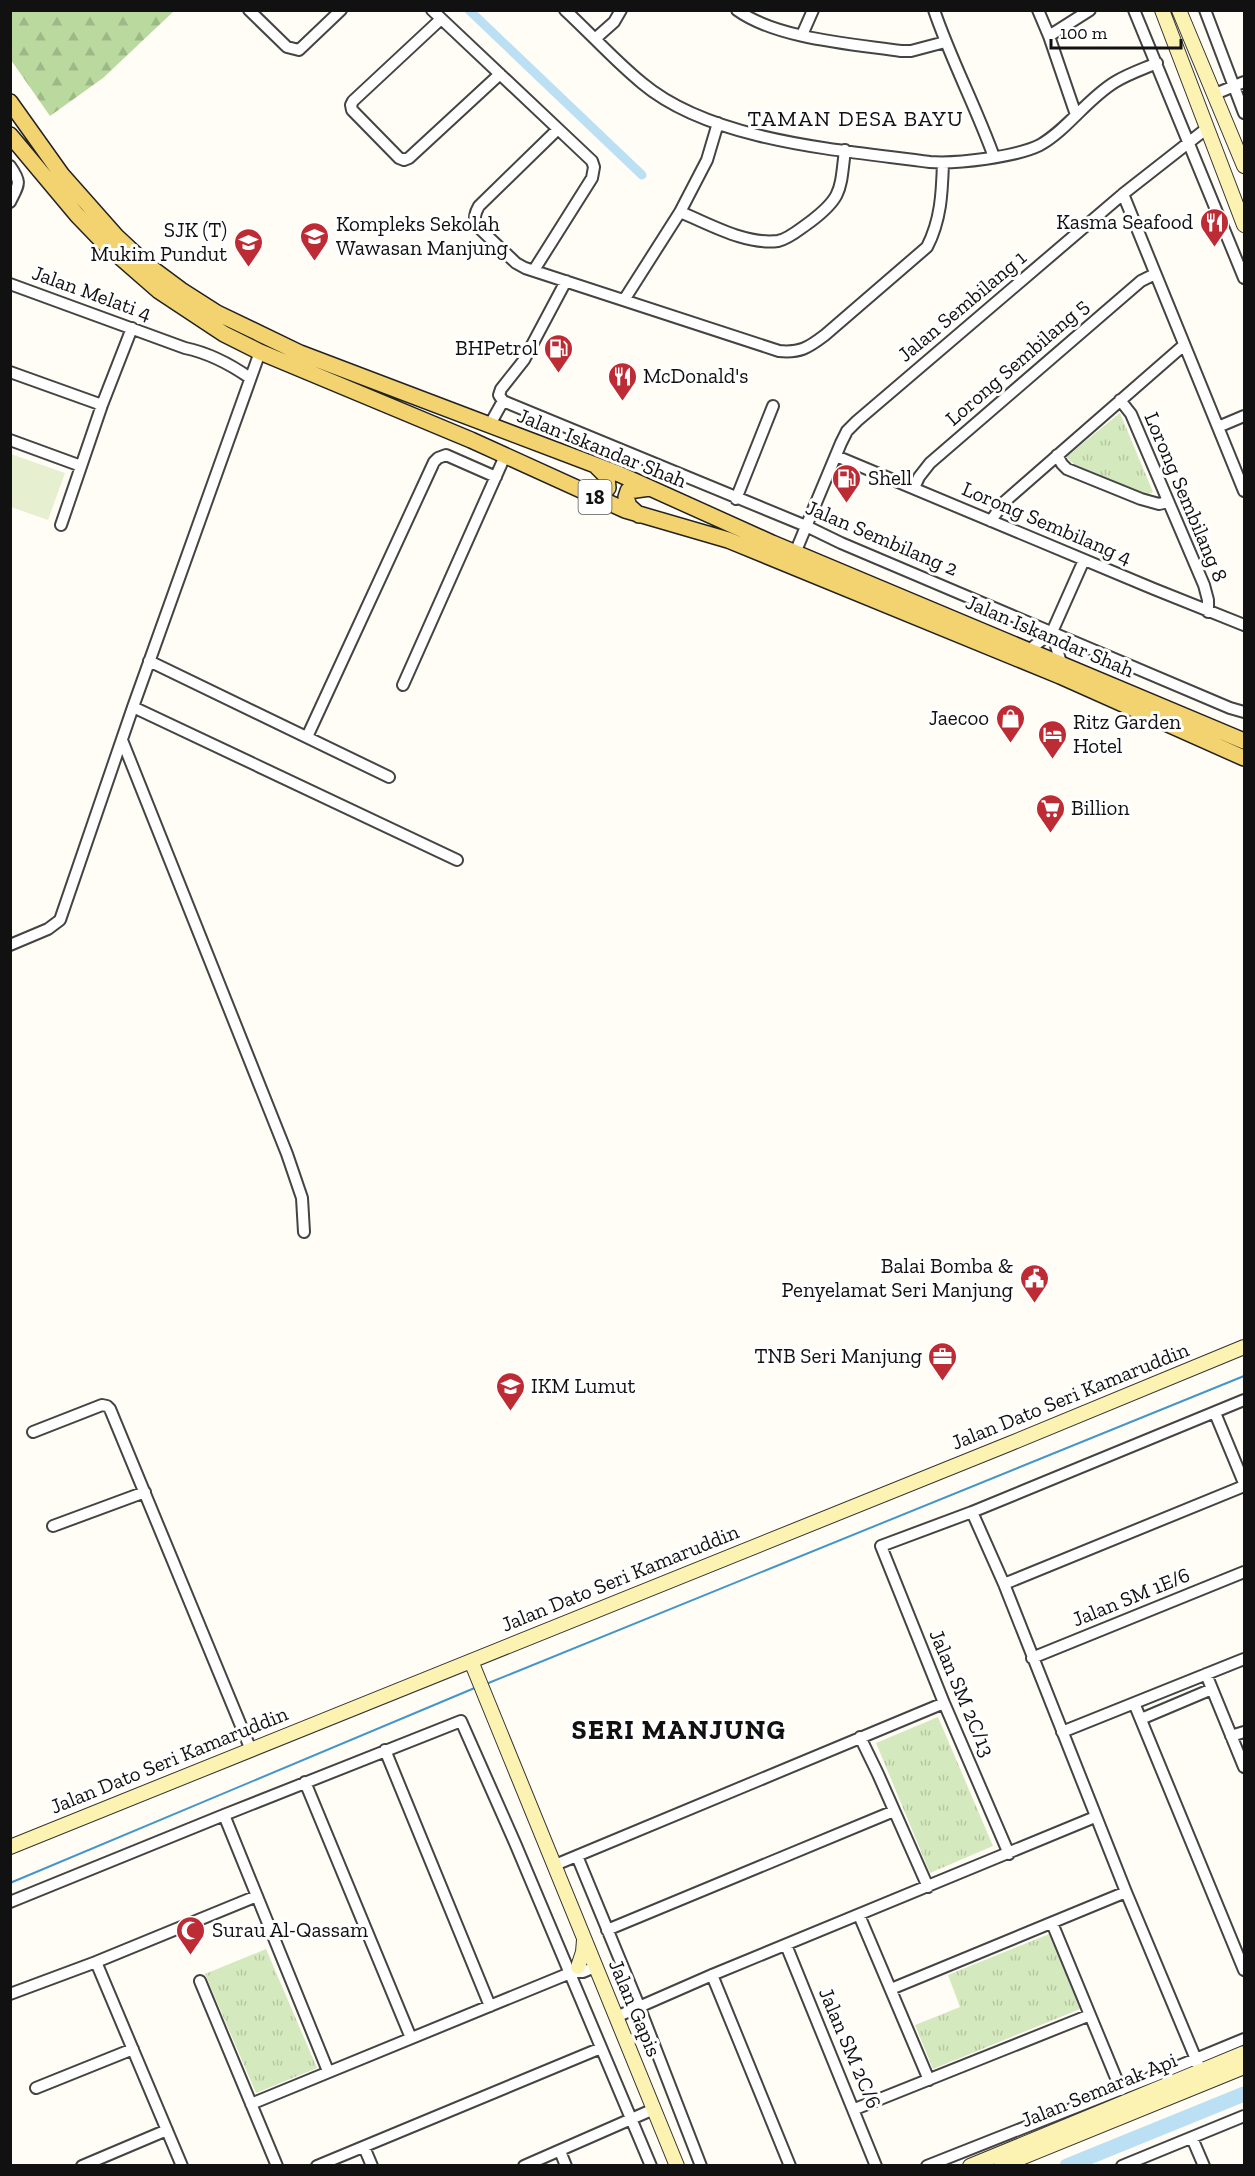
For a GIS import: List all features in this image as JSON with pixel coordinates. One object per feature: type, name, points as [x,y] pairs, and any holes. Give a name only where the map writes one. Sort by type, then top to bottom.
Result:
[{"type":"main road","name":"Jalan Iskandar Shah","points":[[10,102],[62,175],[90,208],[146,264],[217,314],[285,346],[595,465],[795,553],[1245,741]]},
{"type":"main road","name":"Jalan Iskandar Shah","points":[[10,135],[76,215],[136,272],[188,311],[224,334],[260,352],[505,456],[589,495],[639,515],[728,540],[1060,676],[1245,758]]},
{"type":"main road","points":[[589,495],[604,492],[608,488],[607,477],[595,465]]},
{"type":"main road","points":[[639,515],[629,506],[626,497],[628,491],[650,488]]},
{"type":"street","points":[[249,10],[287,47],[293,50],[299,50],[342,10]]},
{"type":"street","points":[[432,10],[592,161],[594,173],[592,178],[534,270]]},
{"type":"street","points":[[565,10],[642,84],[677,106],[718,123],[774,138],[943,163],[1022,152],[1041,144],[1114,82],[1157,63]]},
{"type":"street","points":[[596,38],[614,22],[621,10]]},
{"type":"street","points":[[737,10],[746,17],[802,35],[901,51],[911,51],[945,42]]},
{"type":"street","points":[[802,35],[813,10]]},
{"type":"street","points":[[934,10],[945,42],[983,125],[994,157]]},
{"type":"street","points":[[1038,10],[1076,115]]},
{"type":"street","points":[[1049,36],[1090,10]]},
{"type":"street","points":[[1134,10],[1245,278]]},
{"type":"street","points":[[1205,10],[1239,85],[1245,113]]},
{"type":"street","points":[[1243,219],[1206,129],[1164,14],[1179,11],[1245,166]]},
{"type":"street","points":[[441,19],[351,105],[352,110],[399,158],[404,160],[409,158],[501,74]]},
{"type":"street","points":[[1215,94],[1239,85]]},
{"type":"street","points":[[624,300],[680,212],[707,160],[718,123]]},
{"type":"street","points":[[558,129],[479,206],[474,219],[476,225],[516,263],[779,351],[795,352],[811,346],[927,247],[935,231],[941,207],[943,163]]},
{"type":"street","name":"Jalan Sembilang 1","points":[[795,553],[847,431],[856,421],[1124,194],[1206,129]]},
{"type":"street","points":[[680,212],[734,235],[780,241],[828,208],[836,198],[842,180],[845,150]]},
{"type":"street","points":[[10,166],[19,178],[19,184],[10,202]]},
{"type":"street","points":[[1124,194],[1245,491]]},
{"type":"street","name":"Lorong Sembilang 5","points":[[914,488],[925,470],[950,446],[1141,281],[1155,274]]},
{"type":"street","points":[[489,426],[503,401],[499,394],[501,389],[524,360],[566,281]]},
{"type":"street","name":"Jalan Melati 4","points":[[10,284],[222,361],[250,378]]},
{"type":"street","points":[[62,525],[102,405],[132,328]]},
{"type":"street","points":[[991,521],[1003,503],[1184,345]]},
{"type":"street","points":[[10,945],[48,929],[60,920],[149,661],[260,352]]},
{"type":"street","points":[[10,372],[102,405]]},
{"type":"street","name":"Lorong Sembilang 8","points":[[1120,400],[1131,414],[1204,585],[1208,612]]},
{"type":"street","name":"Jalan Sembilang 2","points":[[503,401],[806,526],[1230,708],[1245,712]]},
{"type":"street","points":[[736,499],[773,406]]},
{"type":"street","points":[[1218,427],[1245,416]]},
{"type":"street","points":[[10,440],[81,466]]},
{"type":"street","points":[[307,737],[434,462],[442,455],[446,455],[496,477]]},
{"type":"street","points":[[1057,455],[1067,469],[1141,499],[1159,504],[1168,502]]},
{"type":"street","points":[[403,685],[505,456]]},
{"type":"street","name":"Lorong Sembilang 4","points":[[836,456],[1208,612],[1245,625]]},
{"type":"street","points":[[1029,650],[1052,632],[1084,560]]},
{"type":"street","points":[[1052,632],[1061,663]]},
{"type":"street","points":[[149,661],[389,777]]},
{"type":"street","points":[[133,707],[457,860]]},
{"type":"street","points":[[122,740],[287,1154],[302,1198],[304,1232]]},
{"type":"street","name":"Jalan Dato Seri Kamaruddin","points":[[10,1847],[1245,1347]]},
{"type":"street","points":[[1201,2071],[1095,1817],[1004,1584],[972,1512],[1245,1400]]},
{"type":"street","points":[[33,1432],[102,1406],[111,1409],[251,1750]]},
{"type":"street","points":[[1004,1584],[1245,1484],[1215,1413]]},
{"type":"street","points":[[53,1526],[145,1492]]},
{"type":"street","name":"Jalan SM 2C/13","points":[[972,1512],[881,1546],[944,1703],[1009,1854]]},
{"type":"street","name":"Jalan SM 1E/6","points":[[1032,1658],[1245,1572]]},
{"type":"street","points":[[1062,1732],[1245,1659]]},
{"type":"street","name":"Jalan Gapis","points":[[471,1661],[584,1939],[582,1969],[601,1983],[677,2166]]},
{"type":"street","points":[[1206,1674],[1245,1767]]},
{"type":"street","points":[[1141,1719],[1212,1689]]},
{"type":"street","points":[[555,1865],[944,1703]]},
{"type":"street","points":[[1134,1703],[1245,1970]]},
{"type":"street","points":[[10,1902],[461,1721],[582,1969],[601,2048],[651,2166]]},
{"type":"street","points":[[1231,1736],[1245,1732]]},
{"type":"street","points":[[860,1737],[879,1774],[928,1887]]},
{"type":"street","points":[[385,1750],[490,2006]]},
{"type":"street","points":[[306,1782],[411,2038]]},
{"type":"street","points":[[607,1930],[894,1811]]},
{"type":"street","points":[[224,1815],[328,2071]]},
{"type":"street","points":[[616,2017],[1095,1817]]},
{"type":"street","points":[[577,1856],[639,2006],[701,2166]]},
{"type":"street","points":[[891,1989],[1126,1892]]},
{"type":"street","points":[[10,1994],[96,1962],[257,1896]]},
{"type":"street","points":[[860,1915],[928,2080]]},
{"type":"street","points":[[1052,1923],[1121,2090]]},
{"type":"street","name":"Jalan SM 2C/6","points":[[786,1945],[855,2109],[876,2166]]},
{"type":"street","points":[[96,1962],[182,2166]]},
{"type":"street","points":[[251,2104],[582,1969]]},
{"type":"street","points":[[712,1975],[790,2166]]},
{"type":"street","points":[[200,1981],[277,2166]]},
{"type":"street","points":[[855,2109],[1090,2014]]},
{"type":"street","points":[[927,2166],[1121,2090],[1201,2071],[1245,2039]]},
{"type":"street","points":[[317,2166],[601,2048]]},
{"type":"street","points":[[36,2088],[133,2049]]},
{"type":"street","name":"Jalan Semarak Api","points":[[969,2166],[1245,2053]]},
{"type":"street","name":"Jalan Semarak Api","points":[[1001,2166],[1201,2071],[1245,2067]]},
{"type":"street","points":[[525,2166],[654,2109]]},
{"type":"street","points":[[1122,2166],[1245,2116]]},
{"type":"street","points":[[82,2166],[167,2130]]},
{"type":"street","points":[[1192,2138],[1204,2166]]},
{"type":"street","points":[[364,2147],[372,2166]]},
{"type":"street","points":[[560,2151],[566,2166]]},
{"type":"green space","points":[[10,11],[174,11],[103,78],[50,116],[11,60]]},
{"type":"green space","points":[[1120,413],[1153,492],[1144,496],[1076,466],[1066,457]]},
{"type":"green space","points":[[11,454],[65,473],[48,520],[11,507]]},
{"type":"green space","points":[[938,1717],[993,1846],[930,1873],[876,1743]]},
{"type":"green space","points":[[1049,1934],[1080,2009],[933,2069],[915,2025],[960,2007],[948,1975]]},
{"type":"green space","points":[[266,1949],[317,2068],[256,2093],[205,1974]]},
{"type":"waterway","points":[[469,10],[642,175]]},
{"type":"waterway","points":[[486,1684],[1244,1376]]},
{"type":"waterway","points":[[10,1883],[477,1687]]},
{"type":"waterway","points":[[1067,2166],[1244,2094]]},
{"type":"place","name":"Kasma Seafood","points":[[1214,248]]},
{"type":"place","name":"Kompleks Sekolah Wawasan Manjung","points":[[315,262]]},
{"type":"place","name":"SJK (T) Mukim Pundut","points":[[248,268]]},
{"type":"place","name":"BHPetrol","points":[[559,374]]},
{"type":"place","name":"McDonald's","points":[[622,402]]},
{"type":"place","name":"Shell","points":[[847,504]]},
{"type":"place","name":"Jaecoo","points":[[1010,744]]},
{"type":"place","name":"Ritz Garden Hotel","points":[[1052,760]]},
{"type":"place","name":"Billion","points":[[1050,834]]},
{"type":"place","name":"Balai Bomba & Penyelamat Seri Manjung","points":[[1034,1304]]},
{"type":"place","name":"TNB Seri Manjung","points":[[943,1382]]},
{"type":"place","name":"IKM Lumut","points":[[510,1412]]},
{"type":"place","name":"Surau Al-Qassam","points":[[191,1956]]},
{"type":"district","name":"TAMAN DESA BAYU","points":[[856,118]]},
{"type":"district","name":"SERI MANJUNG","points":[[679,1730]]}]
